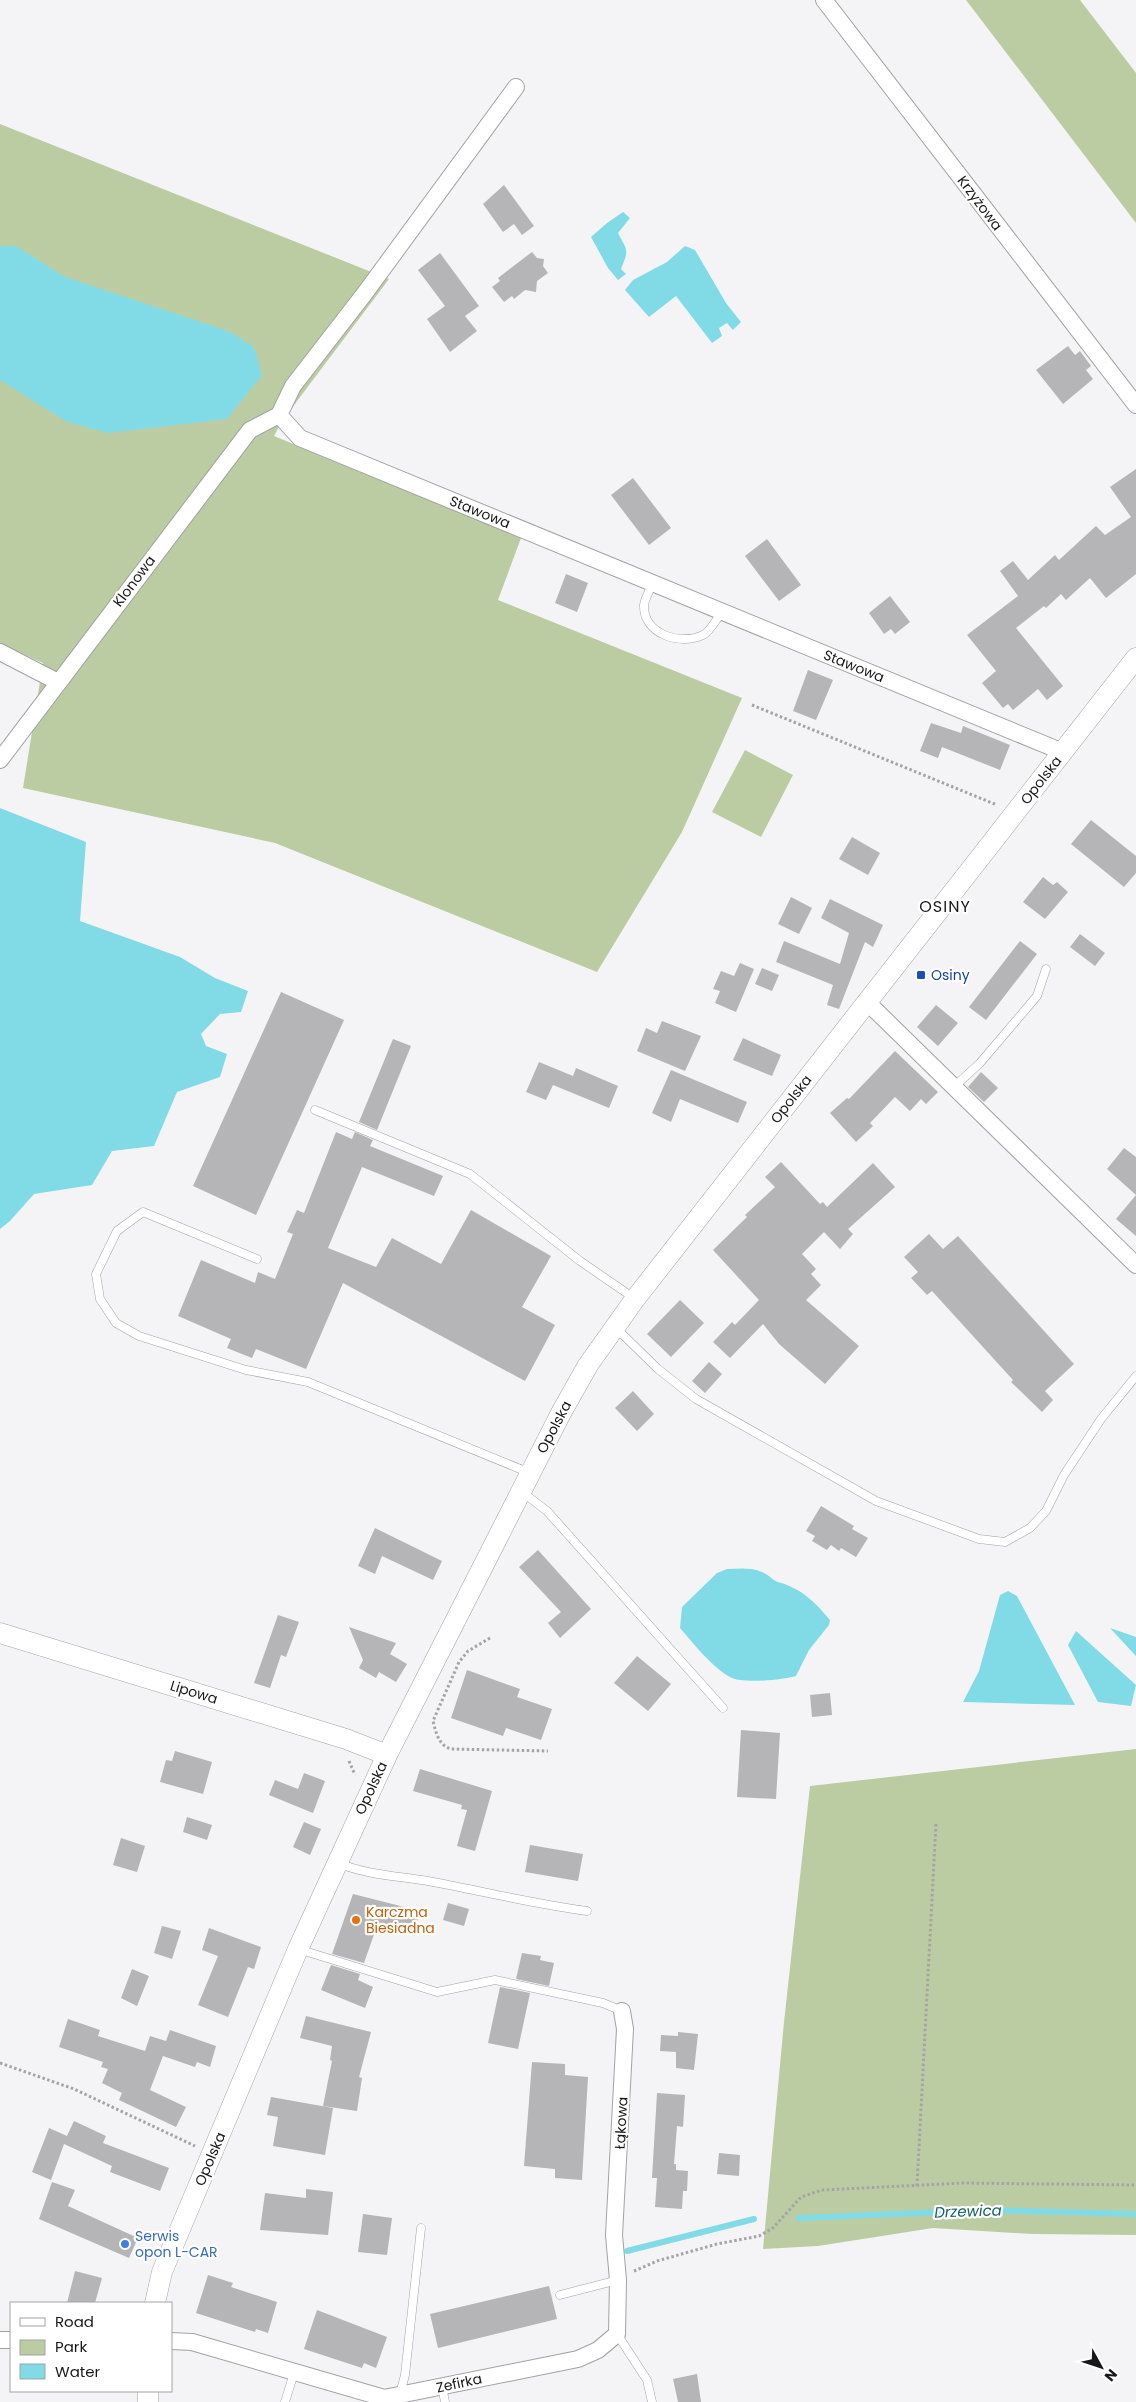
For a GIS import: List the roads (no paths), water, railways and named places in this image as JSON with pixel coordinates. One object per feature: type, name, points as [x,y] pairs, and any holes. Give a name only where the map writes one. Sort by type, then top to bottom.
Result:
[{"type":"street","name":"Krzyżowa","points":[[824,0],[1136,405]]},
{"type":"street","points":[[279,415],[293,386],[365,293],[516,87]]},
{"type":"street","name":"Stawowa","points":[[279,415],[300,438],[1063,752]]},
{"type":"street","name":"Klonowa","points":[[0,760],[250,430],[279,415]]},
{"type":"street","points":[[0,652],[58,682]]},
{"type":"street","name":"Opolska","points":[[155,2302],[162,2272],[336,1863],[387,1755],[530,1473],[588,1365],[635,1299],[1136,658]]},
{"type":"street","points":[[867,1002],[1136,1265]]},
{"type":"street","name":"Lipowa","points":[[0,1633],[346,1739],[387,1755]]},
{"type":"street","name":"Łąkowa","points":[[618,2280],[614,2235],[625,2030],[622,2011]]},
{"type":"street","points":[[617,2334],[618,2280]]},
{"type":"street","name":"Zefirka","points":[[172,2341],[192,2342],[384,2398],[444,2394],[578,2359],[598,2350],[617,2334]]},
{"type":"lane","points":[[653,583],[644,605],[648,621],[661,635],[683,640],[704,635],[722,612]]},
{"type":"lane","points":[[955,1086],[980,1063],[1037,996],[1046,969]]},
{"type":"lane","points":[[315,1110],[470,1174],[580,1261],[635,1299]]},
{"type":"lane","points":[[257,1259],[144,1212],[117,1231],[96,1274],[100,1299],[116,1323],[139,1336],[246,1370],[308,1382],[530,1473]]},
{"type":"lane","points":[[615,1327],[658,1369],[696,1399],[876,1501],[979,1540],[1005,1542],[1030,1528],[1046,1511],[1064,1475],[1101,1419],[1136,1376]]},
{"type":"lane","points":[[521,1491],[547,1511],[723,1708]]},
{"type":"lane","points":[[336,1863],[374,1874],[427,1881],[546,1906],[587,1911]]},
{"type":"lane","points":[[298,1950],[437,1992],[495,1980],[603,2003],[622,2011]]},
{"type":"lane","points":[[399,2396],[405,2375],[421,2228]]},
{"type":"lane","points":[[560,2295],[618,2280]]},
{"type":"lane","points":[[617,2334],[647,2380],[652,2402]]},
{"type":"lane","points":[[285,2402],[294,2373]]},
{"type":"water","points":[[623,212],[630,218],[618,233],[626,251],[621,269],[626,274],[618,280],[608,268],[591,237]]},
{"type":"water","points":[[0,246],[16,246],[65,277],[228,331],[254,347],[262,375],[227,419],[108,433],[67,422],[0,380]]},
{"type":"water","points":[[685,246],[695,250],[726,303],[741,322],[733,330],[727,323],[719,328],[722,336],[712,343],[676,296],[649,317],[625,290],[633,280],[667,262]]},
{"type":"water","points":[[0,808],[86,842],[80,921],[180,957],[215,978],[248,991],[241,1012],[220,1014],[201,1034],[206,1046],[227,1054],[220,1077],[177,1092],[154,1146],[112,1151],[92,1185],[34,1194],[10,1221],[0,1229]]},
{"type":"water","points":[[727,1569],[758,1570],[807,1596],[830,1620],[829,1625],[809,1650],[796,1676],[752,1681],[730,1677],[710,1661],[680,1628],[682,1607],[717,1573]]},
{"type":"water","points":[[1008,1591],[1017,1596],[1075,1705],[963,1702],[979,1671],[1000,1595]]},
{"type":"water","points":[[1110,1628],[1136,1637],[1136,1656]]},
{"type":"water","points":[[1076,1631],[1136,1685],[1131,1706],[1098,1702],[1068,1645]]},
{"type":"waterway","name":"Drzewica","points":[[799,2218],[990,2210],[1136,2214]]},
{"type":"waterway","name":"Drzewica","points":[[627,2251],[754,2219]]},
{"type":"place","name":"Osiny","points":[[921,975]]},
{"type":"place","name":"Karczma Biesiadna","points":[[356,1920]]},
{"type":"place","name":"Serwis opon L-CAR","points":[[125,2244]]},
{"type":"district","name":"OSINY","points":[[945,906]]}]
